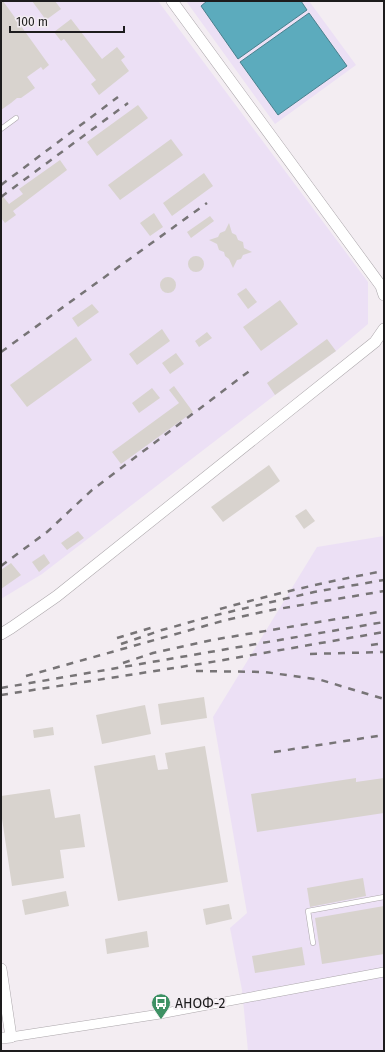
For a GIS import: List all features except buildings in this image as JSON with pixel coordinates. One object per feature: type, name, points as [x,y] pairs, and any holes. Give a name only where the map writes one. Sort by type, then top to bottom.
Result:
[{"type":"street","points":[[172,1],[383,290]]},
{"type":"street","points":[[1,634],[63,591],[375,342],[384,329]]},
{"type":"street","points":[[1,969],[6,1038],[166,1013],[384,972]]},
{"type":"lane","points":[[1,129],[16,118]]},
{"type":"lane","points":[[313,943],[308,911],[384,897]]},
{"type":"shaded area","points":[[1,1],[158,1],[368,282],[368,324],[336,351],[275,395],[42,574],[1,599]]},
{"type":"shaded area","points":[[186,1],[309,1],[356,65],[275,124]]},
{"type":"shaded area","name":"АНОФ-2","points":[[384,536],[384,1051],[248,1051],[242,990],[230,928],[247,913],[213,717],[317,547]]},
{"type":"water","points":[[207,1],[301,1],[307,10],[238,59],[201,6]]},
{"type":"water","points":[[309,13],[347,66],[278,115],[240,62]]},
{"type":"railway","points":[[1,185],[118,97]]},
{"type":"railway","points":[[1,197],[128,103]]},
{"type":"railway","points":[[1,352],[207,203]]},
{"type":"railway","points":[[1,566],[47,532],[92,490],[252,369]]},
{"type":"railway","points":[[220,609],[302,588],[384,571]]},
{"type":"railway","points":[[121,644],[162,630],[212,616],[314,592],[384,580]]},
{"type":"railway","points":[[26,676],[226,620],[272,610],[384,591]]},
{"type":"railway","points":[[123,663],[153,653],[212,640],[384,611]]},
{"type":"railway","points":[[1,688],[384,622]]},
{"type":"railway","points":[[117,638],[157,626]]},
{"type":"railway","points":[[1,695],[206,663],[384,632]]},
{"type":"railway","points":[[371,645],[384,643]]},
{"type":"railway","points":[[310,654],[384,652]]},
{"type":"railway","points":[[196,671],[265,672],[321,680],[384,699]]},
{"type":"railway","points":[[274,752],[384,735]]},
{"type":"place","name":"АНОФ-2","points":[[161,1020]]}]
